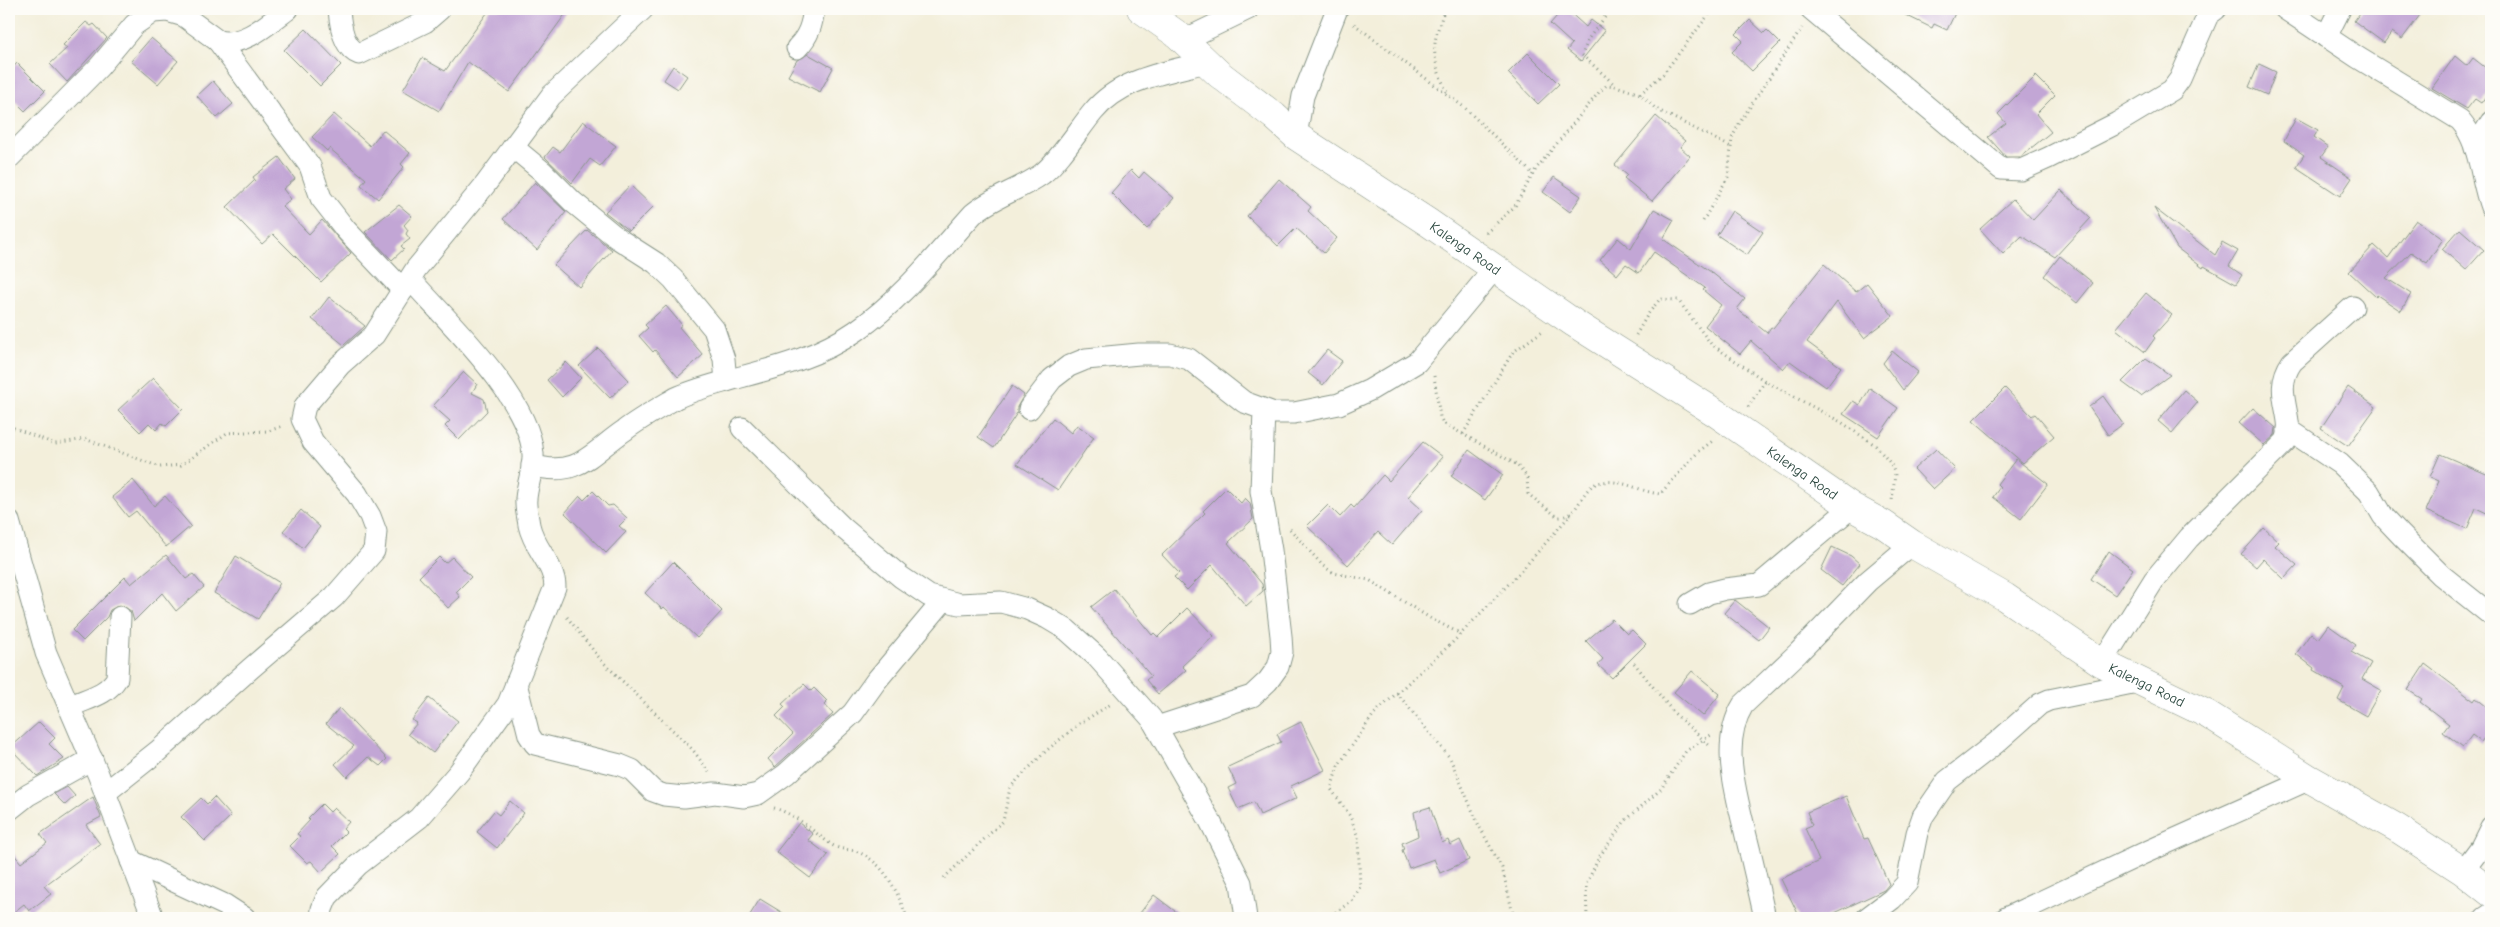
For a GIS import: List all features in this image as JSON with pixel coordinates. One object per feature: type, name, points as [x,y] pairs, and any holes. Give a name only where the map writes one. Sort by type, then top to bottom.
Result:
[{"type":"main road","name":"Kalenga Road","points":[[1141,9],[1184,40],[1206,62],[1296,136],[1574,323],[1735,427],[1852,507],[1883,524],[1912,544],[2006,597],[2102,663],[2207,714],[2310,779],[2397,828],[2463,871],[2491,894]]},
{"type":"street","points":[[218,41],[232,42],[253,34],[288,9]]},
{"type":"street","points":[[339,9],[340,26],[350,49],[359,54],[425,22],[440,9]]},
{"type":"street","points":[[106,793],[158,751],[334,597],[374,552],[376,532],[370,516],[357,494],[313,442],[302,419],[308,401],[340,365],[374,335],[406,285],[551,96],[643,9]]},
{"type":"street","points":[[798,48],[810,30],[814,9]]},
{"type":"street","points":[[1184,40],[1248,9]]},
{"type":"street","points":[[1296,136],[1303,96],[1330,9]]},
{"type":"street","points":[[1812,10],[2001,169],[2008,171],[2021,170],[2048,158],[2118,123],[2172,90],[2180,79],[2208,15],[2216,9]]},
{"type":"street","points":[[2285,9],[2326,37],[2460,120],[2468,130],[2475,148],[2487,186],[2491,207]]},
{"type":"street","points":[[2326,37],[2340,9]]},
{"type":"street","points":[[9,158],[99,67],[134,24],[153,12],[160,10],[192,16],[218,41],[310,166],[321,198],[346,230],[406,285],[509,393],[526,428],[533,454],[526,499],[527,511],[535,545],[555,577],[555,587],[508,704],[459,772],[419,818],[358,866],[328,897],[322,909],[321,918]]},
{"type":"street","points":[[532,465],[549,471],[577,465],[598,452],[624,430],[678,398],[726,381],[790,364],[833,346],[857,331],[898,298],[973,214],[986,203],[1043,173],[1095,110],[1118,89],[1152,75],[1206,62]]},
{"type":"street","points":[[2475,148],[2491,122]]},
{"type":"street","points":[[513,146],[542,170],[573,202],[617,238],[656,263],[673,280],[714,329],[724,359],[726,381]]},
{"type":"street","points":[[1029,409],[1052,379],[1069,366],[1086,359],[1147,354],[1170,354],[1189,359],[1244,402],[1264,411],[1294,413],[1339,404],[1370,390],[1417,362],[1494,269]]},
{"type":"street","points":[[2102,663],[2154,580],[2189,538],[2286,441],[2288,429],[2283,399],[2286,371],[2292,362],[2353,307]]},
{"type":"street","points":[[1157,727],[1252,696],[1268,681],[1278,667],[1282,652],[1271,550],[1261,491],[1264,411]]},
{"type":"street","points":[[742,428],[842,528],[901,577],[929,596],[943,602],[959,604],[1001,602],[1027,609],[1047,618],[1066,630],[1097,657],[1157,727],[1210,821],[1241,883],[1246,918]]},
{"type":"street","points":[[2288,429],[2340,464],[2368,492],[2390,522],[2441,575],[2491,615]]},
{"type":"street","points":[[1690,604],[1709,593],[1758,585],[1809,540],[1852,507]]},
{"type":"street","points":[[9,521],[46,653],[106,793],[153,918]]},
{"type":"street","points":[[1765,918],[1732,774],[1732,733],[1738,713],[1747,701],[1798,653],[1839,609],[1912,544]]},
{"type":"street","points":[[516,684],[528,735],[535,744],[620,765],[632,770],[653,791],[664,795],[684,797],[715,793],[753,796],[786,774],[853,713],[876,681],[943,602]]},
{"type":"street","points":[[69,706],[100,695],[112,685],[116,678],[120,617]]},
{"type":"street","points":[[1868,918],[1892,899],[1907,883],[1920,825],[1947,782],[1996,743],[2040,704],[2049,700],[2142,681]]},
{"type":"street","points":[[9,810],[28,795],[92,759]]},
{"type":"street","points":[[2006,918],[2142,854],[2310,779]]},
{"type":"street","points":[[2463,871],[2481,847],[2491,827]]},
{"type":"street","points":[[131,861],[225,905],[246,918]]},
{"type":"street","points":[[2486,918],[2491,914]]},
{"type":"path","points":[[1330,9],[1448,94],[1533,174]]},
{"type":"path","points":[[1444,9],[1435,42],[1435,56],[1438,73],[1448,94]]},
{"type":"path","points":[[1611,9],[1589,38],[1582,55],[1616,86]]},
{"type":"path","points":[[1640,94],[1663,74],[1713,9]]},
{"type":"path","points":[[1704,221],[1728,177],[1732,138],[1740,122],[1812,10]]},
{"type":"path","points":[[1468,250],[1515,206],[1533,174],[1600,91],[1607,86],[1616,86],[1640,94],[1656,109],[1731,147]]},
{"type":"path","points":[[1624,355],[1655,304],[1660,299],[1673,298],[1678,300],[1711,344],[1765,381],[1855,430],[1875,445],[1891,464],[1896,474],[1890,509],[1883,524]]},
{"type":"path","points":[[1463,434],[1513,352],[1543,331],[1574,323]]},
{"type":"path","points":[[1430,348],[1440,417],[1443,423],[1516,464],[1527,477],[1528,494],[1553,514],[1563,517],[1572,513]]},
{"type":"path","points":[[1326,918],[1352,901],[1360,887],[1358,837],[1350,816],[1334,793],[1331,784],[1338,766],[1374,714],[1425,670],[1461,634],[1522,570],[1572,513],[1587,492],[1597,484],[1619,483],[1660,494],[1698,452],[1735,427],[1765,381]]},
{"type":"path","points":[[9,426],[55,444],[85,440],[160,467],[181,465],[227,433],[268,431],[302,419]]},
{"type":"path","points":[[1284,522],[1323,566],[1334,573],[1369,580],[1430,618],[1461,634]]},
{"type":"path","points":[[551,596],[601,660],[693,750],[724,794]]},
{"type":"path","points":[[1634,663],[1674,713],[1705,740]]},
{"type":"path","points":[[944,878],[1002,821],[1010,788],[1046,751],[1079,724],[1129,693]]},
{"type":"path","points":[[1397,693],[1450,758],[1479,826],[1502,868],[1514,918]]},
{"type":"path","points":[[1587,918],[1586,885],[1599,857],[1625,821],[1661,788],[1686,750],[1705,740],[1738,713]]},
{"type":"path","points":[[769,807],[795,816],[837,848],[858,852],[871,859],[890,878],[907,917],[912,918]]},
{"type":"building","points":[[490,9],[569,9],[509,92],[468,62],[439,111],[403,90],[422,58],[445,71]]},
{"type":"building","points":[[1563,9],[1566,9],[1586,27],[1591,20],[1605,31],[1581,61],[1567,50],[1572,44],[1550,24]]},
{"type":"building","points":[[1893,9],[1957,9],[1947,30],[1934,24],[1932,28]]},
{"type":"building","points":[[2363,9],[2411,9],[2420,15],[2402,39],[2392,32],[2384,43],[2354,21]]},
{"type":"building","points":[[1750,20],[1764,33],[1767,30],[1780,43],[1752,71],[1732,52],[1743,41],[1736,34]]},
{"type":"building","points":[[86,22],[91,26],[94,24],[107,38],[67,82],[50,64],[67,48],[63,45]]},
{"type":"building","points":[[306,29],[341,65],[320,86],[284,50]]},
{"type":"building","points":[[151,38],[178,61],[158,84],[131,61]]},
{"type":"building","points":[[1528,53],[1559,84],[1538,104],[1508,73]]},
{"type":"building","points":[[808,54],[833,68],[820,92],[788,76],[797,60]]},
{"type":"building","points":[[2455,56],[2467,66],[2473,58],[2491,72],[2491,89],[2481,103],[2475,99],[2467,109],[2432,88]]},
{"type":"building","points":[[17,63],[45,91],[25,111],[9,95],[9,72]]},
{"type":"building","points":[[2259,64],[2276,72],[2267,95],[2249,87]]},
{"type":"building","points":[[673,66],[687,76],[678,89],[664,80]]},
{"type":"building","points":[[2036,76],[2055,95],[2036,114],[2051,132],[2020,157],[2006,157],[1988,137],[2006,123],[1998,114]]},
{"type":"building","points":[[213,81],[233,104],[217,118],[197,96]]},
{"type":"building","points":[[334,114],[370,146],[383,130],[410,153],[401,164],[404,167],[378,199],[361,185],[366,179],[329,148],[327,151],[312,137]]},
{"type":"building","points":[[1656,116],[1685,141],[1680,147],[1690,156],[1652,201],[1624,178],[1627,175],[1615,165]]},
{"type":"building","points":[[2296,118],[2318,130],[2314,137],[2328,147],[2321,157],[2352,178],[2340,196],[2296,167],[2304,155],[2284,141]]},
{"type":"building","points":[[583,121],[616,146],[600,166],[590,159],[572,183],[545,157],[553,147],[560,152]]},
{"type":"building","points":[[279,157],[295,179],[283,189],[291,199],[282,206],[309,234],[322,220],[351,253],[321,282],[273,234],[262,244],[227,207],[255,180],[253,177]]},
{"type":"building","points":[[1131,170],[1139,178],[1144,172],[1174,198],[1147,229],[1111,193]]},
{"type":"building","points":[[1554,177],[1581,196],[1570,212],[1543,192]]},
{"type":"building","points":[[1279,179],[1311,207],[1308,211],[1337,238],[1324,253],[1296,228],[1278,246],[1247,216]]},
{"type":"building","points":[[535,182],[566,212],[537,250],[503,219]]},
{"type":"building","points":[[630,185],[653,207],[629,231],[605,212]]},
{"type":"building","points":[[2061,190],[2091,218],[2055,257],[2022,236],[2003,254],[1980,229],[2013,199],[2033,220]]},
{"type":"building","points":[[399,205],[412,216],[404,225],[408,230],[406,234],[410,239],[401,246],[404,249],[392,260],[365,232]]},
{"type":"building","points":[[2154,208],[2215,255],[2222,242],[2238,251],[2229,266],[2242,275],[2236,284],[2204,266],[2203,268],[2177,248]]},
{"type":"building","points":[[1654,209],[1674,220],[1663,239],[1711,272],[1745,299],[1737,309],[1767,333],[1824,264],[1856,292],[1867,283],[1893,316],[1864,338],[1837,302],[1807,342],[1841,367],[1826,387],[1790,361],[1783,369],[1751,341],[1740,354],[1705,326],[1721,305],[1703,290],[1705,288],[1654,252],[1639,273],[1626,264],[1617,275],[1600,260],[1618,238],[1631,249]]},
{"type":"building","points":[[1732,211],[1763,232],[1747,255],[1717,235]]},
{"type":"building","points":[[2416,220],[2443,239],[2427,263],[2411,252],[2386,278],[2411,294],[2401,311],[2377,295],[2376,297],[2349,272],[2374,245],[2388,258]]},
{"type":"building","points":[[2460,229],[2484,250],[2466,270],[2442,249]]},
{"type":"building","points":[[587,230],[612,250],[579,287],[554,265]]},
{"type":"building","points":[[2060,256],[2093,283],[2077,303],[2044,276]]},
{"type":"building","points":[[2146,293],[2172,315],[2153,336],[2155,338],[2145,352],[2116,329]]},
{"type":"building","points":[[329,297],[365,326],[344,345],[312,319]]},
{"type":"building","points":[[666,306],[682,325],[679,327],[703,355],[678,377],[655,350],[653,352],[639,336],[648,328],[645,325]]},
{"type":"building","points":[[598,348],[629,380],[610,398],[579,366]]},
{"type":"building","points":[[1327,350],[1342,361],[1323,385],[1308,373]]},
{"type":"building","points":[[1892,351],[1918,372],[1903,390],[1883,363]]},
{"type":"building","points":[[2146,358],[2170,375],[2141,396],[2122,382]]},
{"type":"building","points":[[566,362],[581,378],[562,397],[547,380]]},
{"type":"building","points":[[464,372],[477,384],[472,393],[484,399],[487,411],[459,440],[445,426],[450,421],[433,406]]},
{"type":"building","points":[[153,378],[183,409],[166,426],[162,423],[156,430],[149,423],[140,432],[118,410]]},
{"type":"building","points":[[1012,386],[1024,395],[1017,407],[1017,413],[994,448],[978,437]]},
{"type":"building","points":[[2348,387],[2376,407],[2348,446],[2321,428]]},
{"type":"building","points":[[1870,388],[1898,408],[1878,437],[1843,414],[1853,401],[1860,405]]},
{"type":"building","points":[[2005,388],[2032,416],[2035,414],[2054,436],[2023,463],[1973,420]]},
{"type":"building","points":[[2184,390],[2198,402],[2172,433],[2158,421]]},
{"type":"building","points":[[2103,396],[2123,424],[2108,435],[2089,407]]},
{"type":"building","points":[[2253,408],[2276,428],[2275,435],[2264,445],[2239,423]]},
{"type":"building","points":[[1053,418],[1071,433],[1077,425],[1094,437],[1058,490],[1017,464]]},
{"type":"building","points":[[1423,442],[1443,457],[1408,497],[1422,510],[1392,545],[1378,532],[1348,565],[1307,526],[1328,505],[1340,517],[1351,505],[1354,508],[1383,475],[1389,481]]},
{"type":"building","points":[[1936,449],[1955,469],[1933,489],[1914,469]]},
{"type":"building","points":[[1469,450],[1503,475],[1485,500],[1451,476]]},
{"type":"building","points":[[2440,454],[2491,476],[2491,515],[2476,508],[2467,529],[2426,511],[2439,481],[2430,477]]},
{"type":"building","points":[[2016,459],[2048,484],[2021,519],[1993,497],[2000,487],[1997,484]]},
{"type":"building","points":[[133,480],[154,506],[165,496],[191,526],[166,547],[136,511],[128,517],[112,497]]},
{"type":"building","points":[[1226,488],[1241,503],[1245,498],[1250,503],[1253,519],[1228,543],[1262,584],[1263,591],[1246,606],[1212,565],[1187,590],[1174,577],[1179,573],[1162,555],[1205,513],[1203,511]]},
{"type":"building","points":[[593,491],[608,506],[613,505],[627,518],[619,526],[626,532],[606,553],[565,513],[580,496],[584,500]]},
{"type":"building","points":[[301,510],[320,527],[303,548],[283,531]]},
{"type":"building","points":[[2264,528],[2279,542],[2275,546],[2297,565],[2284,579],[2263,559],[2256,567],[2241,554]]},
{"type":"building","points":[[1832,547],[1851,556],[1860,564],[1842,586],[1821,570]]},
{"type":"building","points":[[2109,551],[2133,569],[2115,595],[2091,579]]},
{"type":"building","points":[[166,555],[186,579],[193,574],[204,587],[176,611],[162,593],[134,621],[131,611],[120,605],[110,610],[107,617],[83,641],[72,630],[125,577],[131,584]]},
{"type":"building","points":[[236,556],[280,583],[258,619],[214,593]]},
{"type":"building","points":[[439,557],[445,563],[452,557],[471,577],[456,592],[460,597],[448,608],[419,577]]},
{"type":"building","points":[[673,562],[722,611],[697,638],[664,607],[662,609],[645,593]]},
{"type":"building","points":[[1114,589],[1152,635],[1154,633],[1158,637],[1187,608],[1214,636],[1182,666],[1186,670],[1158,694],[1146,680],[1151,676],[1091,607]]},
{"type":"building","points":[[1735,600],[1769,627],[1759,640],[1724,613]]},
{"type":"building","points":[[1612,619],[1627,634],[1632,630],[1646,644],[1612,678],[1598,665],[1603,659],[1586,641]]},
{"type":"building","points":[[2328,625],[2356,645],[2351,652],[2371,663],[2362,679],[2381,690],[2366,716],[2338,700],[2344,688],[2313,670],[2314,668],[2296,654],[2311,633],[2318,639]]},
{"type":"building","points":[[2425,664],[2474,701],[2476,698],[2491,710],[2491,729],[2481,742],[2472,735],[2463,747],[2443,732],[2449,724],[2420,702],[2422,699],[2408,690]]},
{"type":"building","points":[[1692,671],[1720,694],[1703,716],[1674,692]]},
{"type":"building","points":[[804,684],[811,691],[814,688],[827,701],[824,704],[833,714],[775,767],[768,759],[793,734],[776,716],[785,707],[782,704]]},
{"type":"building","points":[[429,698],[458,721],[433,753],[408,734],[417,723],[412,720]]},
{"type":"building","points":[[339,708],[387,759],[380,766],[368,757],[347,777],[335,764],[354,746],[326,724]]},
{"type":"building","points":[[39,722],[55,738],[49,744],[64,759],[37,776],[10,748]]},
{"type":"building","points":[[1301,722],[1325,770],[1291,786],[1297,798],[1260,815],[1254,802],[1238,809],[1228,788],[1236,784],[1228,767],[1281,742],[1277,734]]},
{"type":"building","points":[[67,787],[75,796],[65,805],[54,794]]},
{"type":"building","points":[[1846,796],[1864,839],[1868,838],[1889,884],[1884,890],[1824,918],[1800,918],[1781,879],[1819,861],[1805,828],[1812,825],[1807,812]]},
{"type":"building","points":[[93,797],[101,817],[86,825],[100,844],[44,886],[51,894],[29,911],[24,904],[9,916],[9,848],[21,863],[47,843],[40,834]]},
{"type":"building","points":[[214,797],[231,816],[205,841],[181,817],[201,798],[207,804]]},
{"type":"building","points":[[510,801],[524,813],[497,848],[477,832],[494,811],[499,815]]},
{"type":"building","points":[[322,804],[330,812],[334,808],[349,822],[343,829],[346,832],[332,846],[340,854],[321,872],[311,861],[307,863],[290,846],[300,836],[297,834],[310,820],[308,818]]},
{"type":"building","points":[[1430,807],[1442,843],[1448,840],[1450,845],[1460,840],[1469,860],[1440,873],[1434,859],[1409,868],[1402,850],[1404,849],[1402,843],[1418,836],[1414,812]]},
{"type":"building","points":[[799,823],[813,834],[808,840],[828,855],[810,878],[776,852]]},
{"type":"building","points":[[1154,895],[1184,918],[1136,918]]},
{"type":"building","points":[[760,899],[791,918],[748,918]]}]
